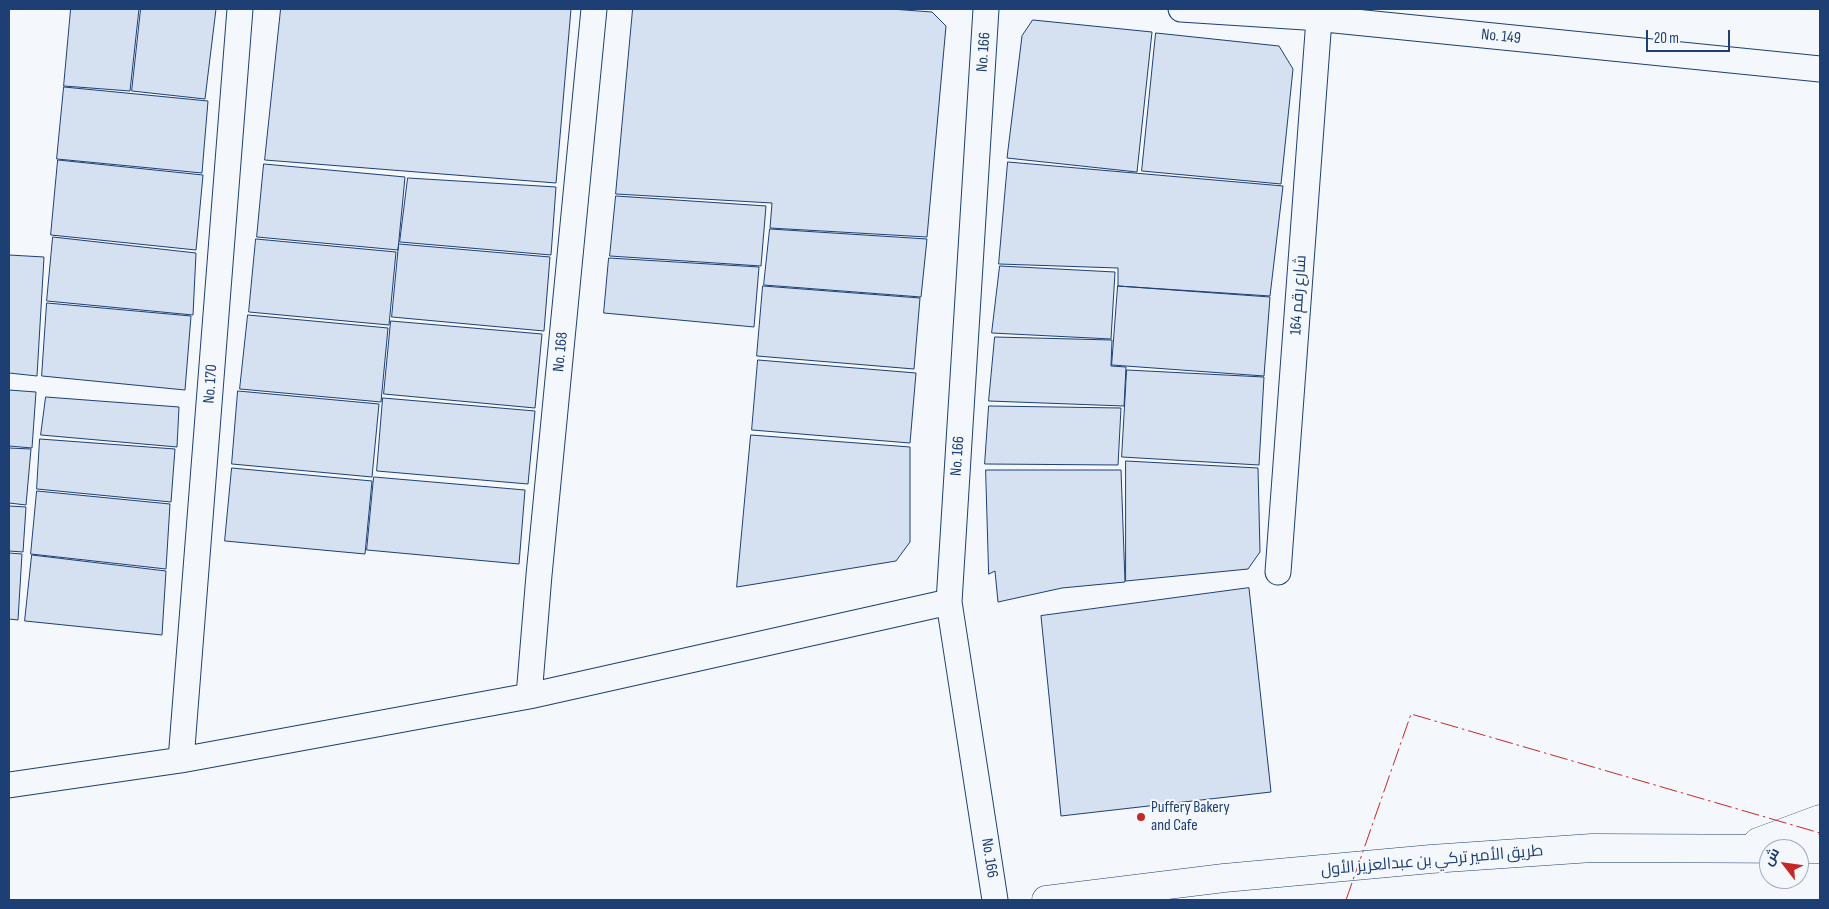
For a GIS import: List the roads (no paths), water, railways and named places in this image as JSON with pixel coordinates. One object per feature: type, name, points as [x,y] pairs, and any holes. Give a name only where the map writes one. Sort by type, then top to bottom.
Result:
[{"type":"main road","points":[[1742,848],[1820,819]]},
{"type":"main road","name":"طريق الأمير تركي بن عبدالعزيز الأول","points":[[1046,900],[1224,878],[1592,848],[1820,849]]},
{"type":"street","name":"No. 170","points":[[181,760],[240,9]]},
{"type":"street","name":"No. 168","points":[[529,696],[594,9]]},
{"type":"street","name":"No. 166","points":[[986,9],[949,602],[995,900]]},
{"type":"street","name":"No. 149","points":[[1181,9],[1319,19],[1820,69]]},
{"type":"street","name":"شارع رقم 164","points":[[1278,572],[1319,19]]},
{"type":"street","points":[[9,785],[181,760],[529,696],[949,602]]},
{"type":"place","name":"Puffery Bakery and Cafe","points":[[1141,817]]}]
